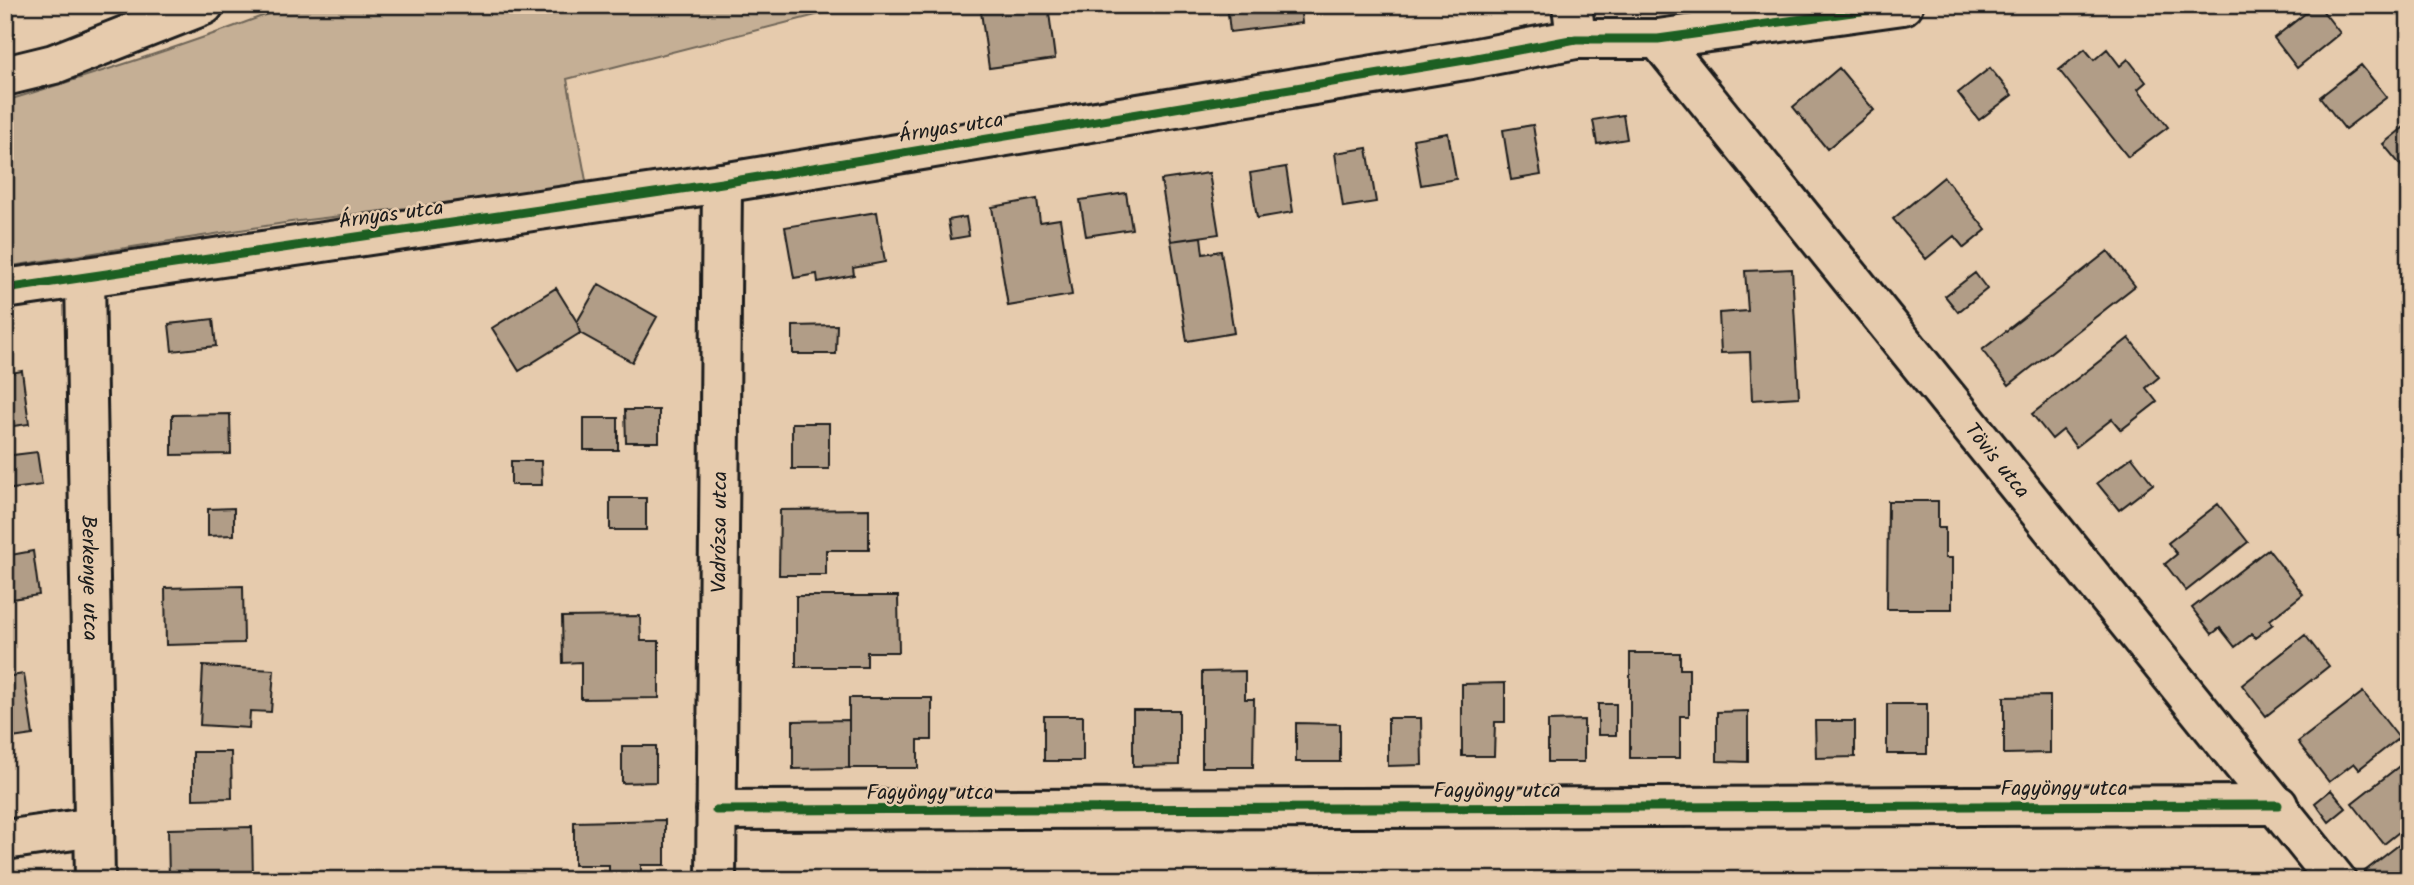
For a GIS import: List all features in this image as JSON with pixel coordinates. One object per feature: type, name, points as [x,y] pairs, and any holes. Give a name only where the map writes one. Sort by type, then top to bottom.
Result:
[{"type":"street","points":[[5,76],[54,64],[204,5]]},
{"type":"street","name":"Árnyas utca","points":[[5,289],[722,183],[1471,59],[1574,22],[1658,39],[1903,5]]},
{"type":"street","name":"Tövis utca","points":[[1658,39],[2336,880]]},
{"type":"street","name":"Vadrózsa utca","points":[[716,880],[722,183]]},
{"type":"street","name":"Berkenye utca","points":[[85,277],[95,880]]},
{"type":"street","name":"Fagyöngy utca","points":[[716,810],[2278,805]]},
{"type":"street","points":[[5,840],[94,827]]},
{"type":"shaded area","points":[[291,5],[855,5],[567,79],[587,186],[291,222],[5,267],[5,101],[149,56]]},
{"type":"building","points":[[980,5],[1048,5],[1055,59],[989,68]]},
{"type":"building","points":[[1227,5],[1300,5],[1302,23],[1230,32]]},
{"type":"building","points":[[2316,5],[2340,33],[2297,68],[2274,38]]},
{"type":"building","points":[[2085,49],[2094,60],[2107,49],[2120,66],[2128,59],[2146,82],[2138,89],[2168,127],[2128,157],[2059,70]]},
{"type":"building","points":[[2361,65],[2387,97],[2345,129],[2320,97]]},
{"type":"building","points":[[1839,68],[1874,110],[1827,149],[1793,107]]},
{"type":"building","points":[[1990,68],[2012,95],[1979,120],[1958,93]]},
{"type":"building","points":[[1623,115],[1627,139],[1597,144],[1593,120]]},
{"type":"building","points":[[2409,123],[2409,164],[2403,168],[2383,144]]},
{"type":"building","points":[[1533,125],[1541,175],[1511,180],[1503,130]]},
{"type":"building","points":[[1448,133],[1456,179],[1421,185],[1413,139]]},
{"type":"building","points":[[1367,148],[1376,202],[1343,207],[1335,153]]},
{"type":"building","points":[[1286,167],[1293,212],[1257,218],[1250,173]]},
{"type":"building","points":[[1209,173],[1219,234],[1171,241],[1161,180]]},
{"type":"building","points":[[1944,177],[1986,230],[1964,248],[1954,236],[1926,259],[1893,219]]},
{"type":"building","points":[[1126,193],[1132,229],[1086,236],[1080,200]]},
{"type":"building","points":[[1037,199],[1040,222],[1060,219],[1072,295],[1008,306],[992,207]]},
{"type":"building","points":[[877,212],[885,262],[853,268],[854,275],[818,282],[817,274],[794,278],[785,227]]},
{"type":"building","points":[[966,217],[969,236],[951,239],[948,220]]},
{"type":"building","points":[[1201,237],[1203,254],[1221,251],[1234,333],[1187,341],[1171,241]]},
{"type":"building","points":[[2108,251],[2135,286],[2009,385],[1982,350]]},
{"type":"building","points":[[1792,269],[1799,397],[1752,400],[1750,352],[1721,353],[1719,313],[1748,311],[1745,271]]},
{"type":"building","points":[[1975,273],[1987,289],[1958,312],[1945,296]]},
{"type":"building","points":[[599,284],[657,317],[632,362],[580,333],[577,322]]},
{"type":"building","points":[[556,288],[577,322],[580,333],[519,371],[492,328]]},
{"type":"building","points":[[213,319],[216,346],[172,351],[169,324]]},
{"type":"building","points":[[837,325],[836,354],[793,354],[793,326]]},
{"type":"building","points":[[2129,338],[2159,377],[2146,388],[2157,402],[2121,430],[2112,419],[2076,447],[2063,430],[2052,439],[2032,414]]},
{"type":"building","points":[[22,371],[29,424],[5,427],[5,374]]},
{"type":"building","points":[[625,410],[659,410],[659,442],[626,442]]},
{"type":"building","points":[[230,414],[231,454],[172,455],[172,415]]},
{"type":"building","points":[[584,418],[618,418],[618,450],[584,450]]},
{"type":"building","points":[[792,423],[829,423],[829,469],[792,469]]},
{"type":"building","points":[[37,452],[42,485],[5,490],[5,456]]},
{"type":"building","points":[[2132,457],[2153,484],[2119,510],[2097,483]]},
{"type":"building","points":[[511,461],[541,461],[542,485],[511,485]]},
{"type":"building","points":[[610,498],[646,498],[646,530],[610,530]]},
{"type":"building","points":[[1888,501],[1938,501],[1938,528],[1945,528],[1945,558],[1952,558],[1952,609],[1887,609]]},
{"type":"building","points":[[2218,504],[2248,542],[2186,591],[2165,564],[2177,554],[2168,543]]},
{"type":"building","points":[[234,508],[234,535],[208,536],[208,509]]},
{"type":"building","points":[[869,509],[869,550],[826,550],[826,575],[779,575],[780,510]]},
{"type":"building","points":[[2268,549],[2303,594],[2270,620],[2273,624],[2255,638],[2252,634],[2235,647],[2220,628],[2212,634],[2192,608]]},
{"type":"building","points":[[33,551],[39,595],[5,600],[5,556]]},
{"type":"building","points":[[243,586],[244,643],[166,645],[165,588]]},
{"type":"building","points":[[796,596],[898,596],[899,652],[867,652],[867,667],[796,667]]},
{"type":"building","points":[[640,616],[641,641],[659,641],[659,698],[581,699],[581,662],[563,663],[562,617]]},
{"type":"building","points":[[2305,635],[2329,666],[2266,716],[2242,685]]},
{"type":"building","points":[[1630,653],[1680,653],[1680,669],[1689,669],[1689,716],[1680,716],[1680,758],[1630,758]]},
{"type":"building","points":[[203,666],[274,670],[271,712],[250,711],[249,728],[200,725]]},
{"type":"building","points":[[1245,671],[1245,699],[1254,699],[1253,767],[1202,767],[1202,672]]},
{"type":"building","points":[[24,674],[33,735],[5,739],[5,677]]},
{"type":"building","points":[[1505,683],[1505,722],[1495,722],[1494,756],[1462,756],[1462,684]]},
{"type":"building","points":[[2363,692],[2399,738],[2359,769],[2354,763],[2329,782],[2298,742]]},
{"type":"building","points":[[2050,696],[2050,753],[2004,754],[2004,697]]},
{"type":"building","points":[[849,698],[932,698],[932,740],[918,740],[918,768],[849,768]]},
{"type":"building","points":[[1598,704],[1616,704],[1616,735],[1598,735]]},
{"type":"building","points":[[1887,704],[1927,704],[1927,754],[1887,754]]},
{"type":"building","points":[[1133,710],[1179,710],[1179,765],[1133,766]]},
{"type":"building","points":[[1748,711],[1748,762],[1717,761],[1717,712]]},
{"type":"building","points":[[1044,716],[1083,716],[1083,761],[1044,761]]},
{"type":"building","points":[[1388,718],[1421,718],[1422,765],[1388,766]]},
{"type":"building","points":[[849,720],[849,768],[793,769],[793,721]]},
{"type":"building","points":[[1584,720],[1584,762],[1548,762],[1548,721]]},
{"type":"building","points":[[1815,721],[1855,721],[1855,757],[1816,758]]},
{"type":"building","points":[[1296,723],[1340,724],[1340,762],[1296,762]]},
{"type":"building","points":[[622,746],[656,746],[656,782],[622,783]]},
{"type":"building","points":[[193,752],[231,752],[232,798],[193,799]]},
{"type":"building","points":[[2402,764],[2409,773],[2409,824],[2384,844],[2352,803]]},
{"type":"building","points":[[2331,790],[2346,808],[2329,822],[2315,803]]},
{"type":"building","points":[[665,820],[665,865],[641,865],[641,880],[609,880],[609,865],[574,865],[574,822]]},
{"type":"building","points":[[252,827],[253,880],[169,880],[168,829]]},
{"type":"building","points":[[2409,837],[2409,867],[2392,880],[2372,880],[2365,871]]},
{"type":"building","points":[[1624,877],[1643,877],[1643,880],[1624,880]]},
{"type":"cycle path","points":[[5,289],[722,183],[1471,59],[1576,39],[1658,39],[1903,5]]},
{"type":"cycle path","points":[[716,810],[2278,805]]}]
